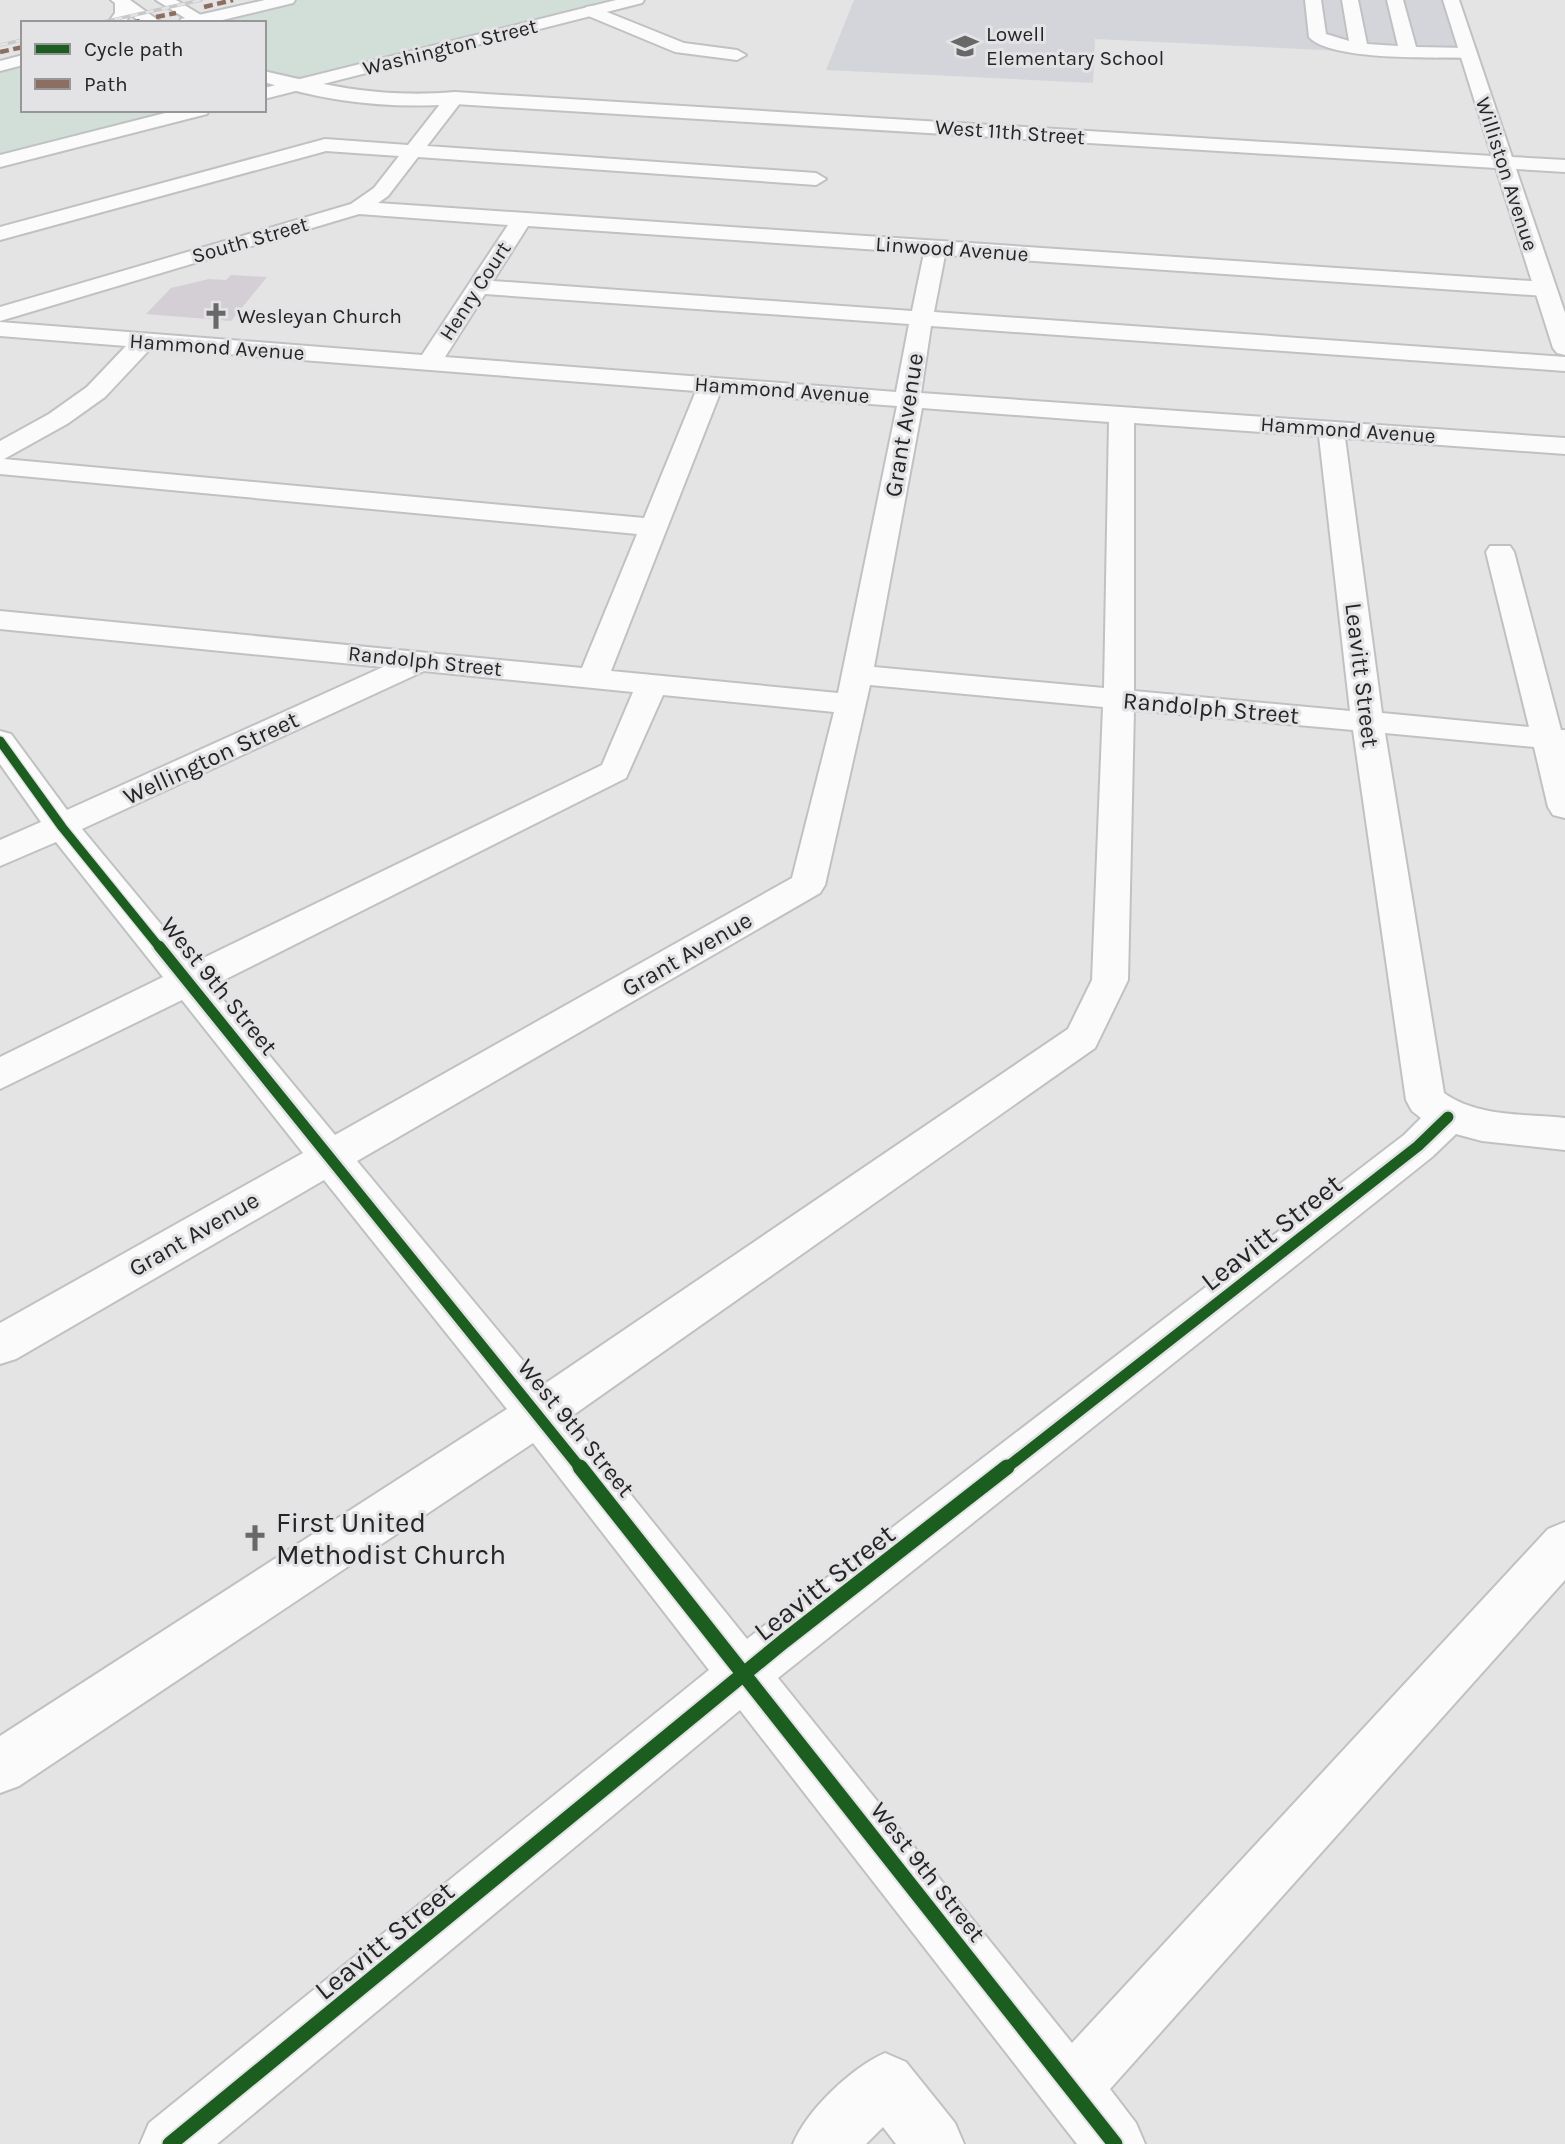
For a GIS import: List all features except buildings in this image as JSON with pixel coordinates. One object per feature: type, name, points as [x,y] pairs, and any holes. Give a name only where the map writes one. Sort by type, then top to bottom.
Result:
[{"type":"main road","points":[[164,0],[196,21]]},
{"type":"main road","points":[[202,21],[287,0]]},
{"type":"main road","name":"Washington Street","points":[[266,93],[636,0]]},
{"type":"main road","points":[[1313,0],[1318,37],[1338,45],[1468,53]]},
{"type":"main road","points":[[1350,0],[1359,47]]},
{"type":"main road","points":[[1395,0],[1408,50]]},
{"type":"main road","name":"Williston Avenue","points":[[1451,0],[1565,348]]},
{"type":"main road","points":[[117,21],[122,13],[121,1]]},
{"type":"main road","points":[[121,1],[150,21]]},
{"type":"main road","points":[[592,11],[681,48],[737,55]]},
{"type":"main road","points":[[565,18],[592,31]]},
{"type":"main road","points":[[0,66],[21,61]]},
{"type":"main road","name":"West 11th Street","points":[[299,66],[439,91],[456,98]]},
{"type":"main road","name":"West 11th Street","points":[[266,77],[332,94],[423,102],[456,98],[1565,166]]},
{"type":"main road","name":"South Street","points":[[0,314],[358,208],[381,192],[456,98]]},
{"type":"main road","points":[[0,161],[192,112]]},
{"type":"main road","points":[[0,234],[326,145],[816,179]]},
{"type":"main road","name":"Linwood Avenue","points":[[358,208],[1545,289]]},
{"type":"main road","name":"Henry Court","points":[[429,363],[522,219]]},
{"type":"main road","name":"Grant Avenue","points":[[0,1345],[808,885],[854,689],[910,415],[908,384],[936,248]]},
{"type":"main road","points":[[478,287],[1565,364]]},
{"type":"main road","name":"Hammond Avenue","points":[[0,329],[909,400],[1565,446]]},
{"type":"main road","points":[[0,452],[58,419],[96,392],[143,342]]},
{"type":"main road","points":[[593,678],[711,385]]},
{"type":"main road","points":[[0,1767],[538,1414],[1082,1038],[1110,981],[1119,699],[1122,415]]},
{"type":"main road","name":"Leavitt Street","points":[[170,2144],[745,1673],[1418,1146],[1448,1117],[1426,1100],[1368,722],[1331,429]]},
{"type":"main road","points":[[0,466],[654,527]]},
{"type":"main road","points":[[1500,552],[1556,739],[1565,807]]},
{"type":"main road","name":"Randolph Street","points":[[0,620],[652,684],[1119,699],[1556,739]]},
{"type":"main road","name":"Wellington Street","points":[[0,854],[422,661]]},
{"type":"main road","points":[[0,1074],[615,771],[652,684]]},
{"type":"main road","name":"West 9th Street","points":[[0,741],[62,827],[331,1156],[745,1673],[1097,2127]]},
{"type":"main road","points":[[1448,1117],[1482,1125],[1565,1134]]},
{"type":"main road","points":[[1097,2127],[1565,1545]]},
{"type":"main road","points":[[823,2144],[885,2083],[934,2144]]},
{"type":"shaded area","points":[[287,0],[636,0],[266,93],[266,21],[196,21]]},
{"type":"shaded area","name":"Lowell Elementary School","points":[[854,0],[1451,0],[1469,57],[1095,39],[1093,83],[826,70]]},
{"type":"shaded area","points":[[21,61],[21,112],[192,112],[0,161],[0,66]]},
{"type":"railway","points":[[108,21],[201,0]]},
{"type":"railway","points":[[0,45],[21,40]]},
{"type":"marked path","points":[[204,7],[233,0]]},
{"type":"marked path","points":[[156,17],[176,13]]},
{"type":"marked path","points":[[0,52],[21,47]]},
{"type":"cycle path","points":[[0,741],[62,827],[538,1414],[1115,2144]]},
{"type":"cycle path","points":[[170,2144],[784,1641],[1418,1146],[1448,1117]]},
{"type":"place","name":"Lowell Elementary School","points":[[965,46]]},
{"type":"place","name":"Wesleyan Church","points":[[216,316]]},
{"type":"place","name":"First United Methodist Church","points":[[255,1538]]}]
